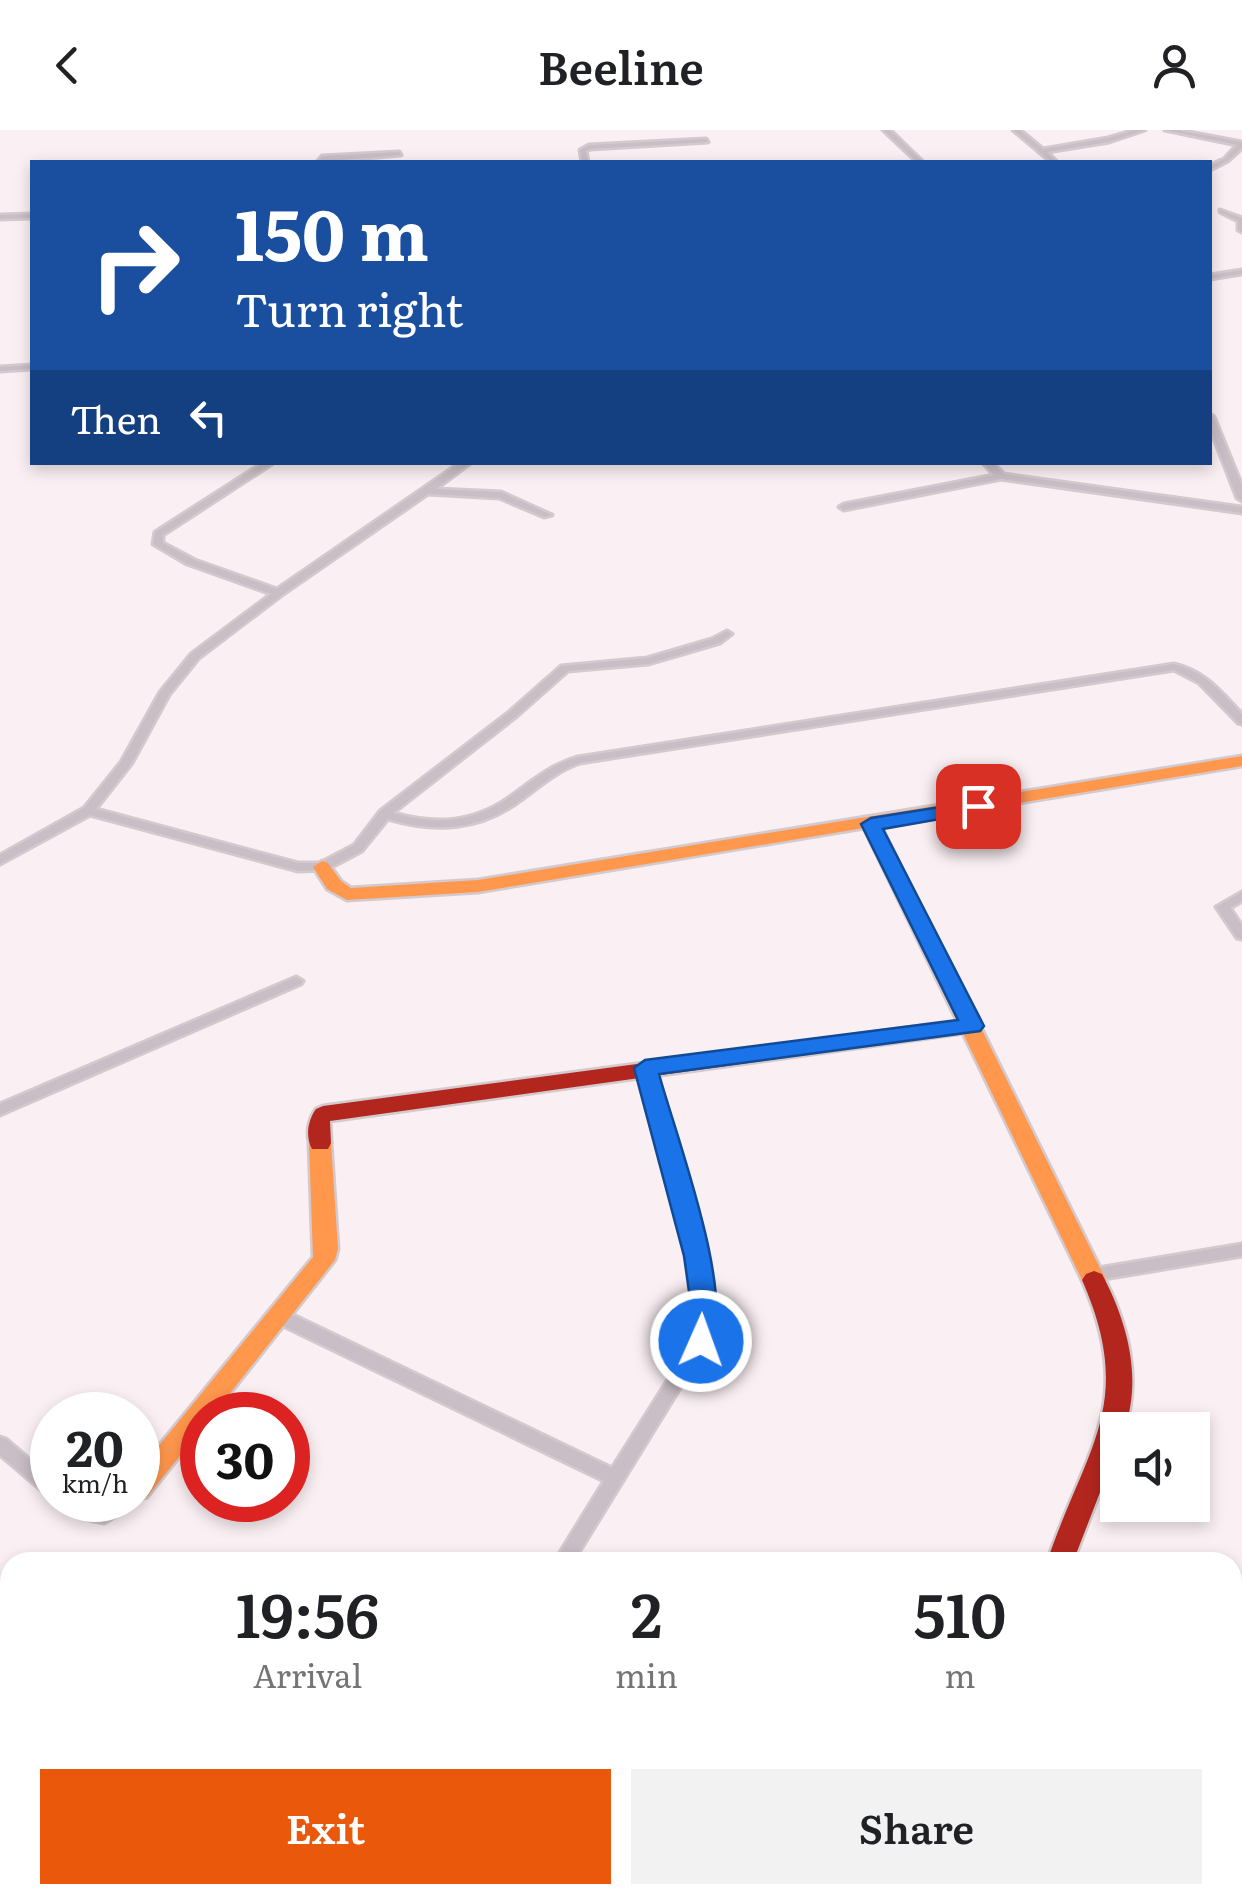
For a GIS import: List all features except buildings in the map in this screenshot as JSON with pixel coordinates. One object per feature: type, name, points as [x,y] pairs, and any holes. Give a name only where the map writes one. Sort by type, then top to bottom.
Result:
[{"type":"street","points":[[886,130],[918,160]]},
{"type":"street","points":[[1016,130],[1052,160]]},
{"type":"street","points":[[1043,150],[1109,140],[1142,130]]},
{"type":"street","points":[[1168,130],[1242,143]]},
{"type":"street","points":[[1212,167],[1226,160],[1242,143],[1241,130]]},
{"type":"street","points":[[584,160],[583,150],[596,146],[706,140]]},
{"type":"street","points":[[321,160],[399,154]]},
{"type":"street","points":[[1222,210],[1241,220],[1242,230]]},
{"type":"street","points":[[0,218],[30,216]]},
{"type":"street","points":[[1212,277],[1242,272]]},
{"type":"street","points":[[0,369],[30,367]]},
{"type":"street","points":[[1212,422],[1242,498]]},
{"type":"street","points":[[266,465],[158,534],[158,544],[191,562],[278,593]]},
{"type":"street","points":[[0,860],[88,811],[126,763],[183,668],[278,593],[464,465]]},
{"type":"street","points":[[989,465],[1001,476]]},
{"type":"street","points":[[844,507],[1001,476],[1242,510]]},
{"type":"street","points":[[428,491],[501,495],[547,515]]},
{"type":"street","points":[[88,811],[298,867],[322,867],[358,848],[384,814],[514,714],[565,668],[648,661],[716,641],[727,634]]},
{"type":"street","points":[[384,814],[431,828],[458,824],[510,803],[555,767],[578,760],[1174,667],[1190,669],[1199,676],[1242,721]]},
{"type":"street","points":[[322,867],[334,885],[347,894],[478,886],[530,874],[871,824],[1242,761]]},
{"type":"street","points":[[871,824],[1092,1276],[1121,1346],[1122,1392],[1064,1552]]},
{"type":"street","points":[[1242,896],[1222,907],[1242,936]]},
{"type":"street","points":[[0,1110],[296,982]]},
{"type":"street","points":[[160,1462],[324,1260],[327,1249],[319,1120],[323,1114],[972,1026]]},
{"type":"street","points":[[569,1552],[701,1341],[706,1326],[698,1256],[645,1068]]},
{"type":"street","points":[[1092,1276],[1242,1250]]},
{"type":"street","points":[[281,1317],[614,1477]]},
{"type":"street","points":[[0,1444],[30,1469]]},
{"type":"traffic: slow","points":[[322,867],[334,885],[347,894],[478,886],[1242,761]]},
{"type":"traffic: slow","points":[[871,824],[1094,1280]]},
{"type":"traffic: slow","points":[[160,1462],[324,1260],[327,1249],[320,1143]]},
{"type":"traffic: jam","points":[[320,1143],[319,1120],[323,1114],[972,1026]]},
{"type":"traffic: jam","points":[[1064,1552],[1117,1415],[1119,1397],[1117,1346],[1094,1280]]},
{"type":"route","points":[[701,1341],[706,1326],[698,1256],[645,1068],[972,1026],[871,824],[978,806]]}]
